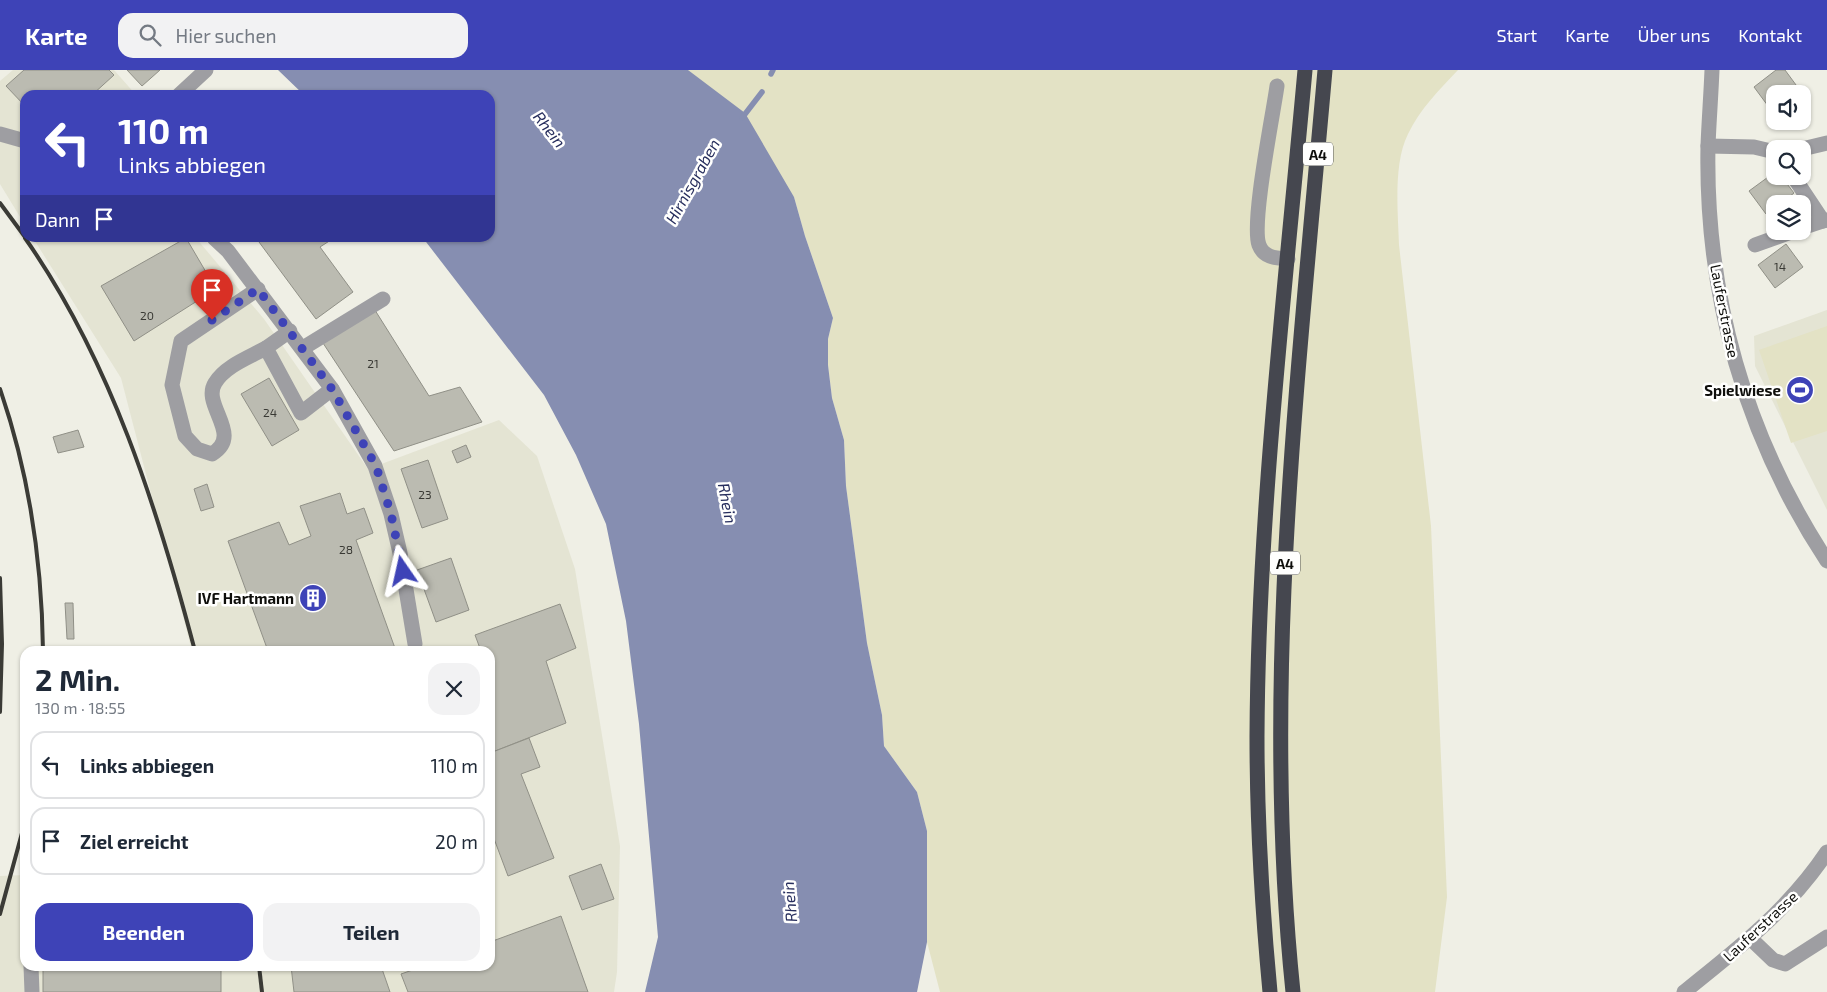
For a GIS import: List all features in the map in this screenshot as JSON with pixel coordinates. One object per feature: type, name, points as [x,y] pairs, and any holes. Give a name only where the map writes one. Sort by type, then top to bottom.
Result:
[{"type":"highway","name":"A4","points":[[1270,992],[1260,872],[1258,695],[1264,552],[1305,70]]},
{"type":"highway","name":"A4","points":[[1293,992],[1284,898],[1280,825],[1282,608],[1294,431],[1325,70]]},
{"type":"street","points":[[184,90],[206,70]]},
{"type":"street","name":"Lauferstrasse","points":[[1712,70],[1708,146],[1713,241],[1722,304],[1736,368],[1759,436],[1808,531],[1827,561]]},
{"type":"street","points":[[1277,86],[1260,199],[1258,237],[1259,246],[1269,256],[1288,259]]},
{"type":"street","points":[[0,134],[20,140]]},
{"type":"street","points":[[1811,147],[1827,143]]},
{"type":"street","points":[[1708,146],[1754,147],[1766,150]]},
{"type":"street","points":[[1800,185],[1825,220],[1811,225]]},
{"type":"street","points":[[1755,245],[1769,240]]},
{"type":"street","points":[[219,242],[228,250],[332,389],[376,466],[391,514],[400,553],[415,644]]},
{"type":"street","points":[[258,289],[181,340],[172,386],[185,436],[197,449],[212,454],[220,449],[225,436],[213,397],[213,385],[221,374],[266,348],[290,331]]},
{"type":"street","points":[[303,348],[383,299]]},
{"type":"street","points":[[266,348],[301,413],[332,389]]},
{"type":"street","name":"Lauferstrasse","points":[[1684,992],[1751,939],[1791,899],[1827,852]]},
{"type":"street","points":[[1751,939],[1768,957],[1785,964],[1827,937]]},
{"type":"street","points":[[31,971],[32,992]]},
{"type":"shaded area","points":[[13,70],[114,70],[132,90],[20,90],[20,217],[0,184],[0,81]]},
{"type":"shaded area","points":[[36,242],[199,242],[264,319],[368,469],[499,420],[537,456],[575,569],[620,846],[617,972],[614,992],[0,992],[0,876],[20,875],[20,971],[495,971],[495,646],[191,646],[121,378]]},
{"type":"shaded area","name":"Spielwiese","points":[[1827,310],[1827,510],[1755,366],[1754,336]]},
{"type":"green space","points":[[688,70],[1458,70],[1424,108],[1408,134],[1400,159],[1397,203],[1399,245],[1431,526],[1447,897],[1435,992],[940,992],[927,942],[927,831],[917,792],[884,746],[882,715],[867,643],[846,486],[844,440],[832,398],[828,365],[828,339],[833,318],[794,197]]},
{"type":"green space","name":"Spielwiese","points":[[1827,326],[1827,431],[1791,443],[1759,350]]},
{"type":"water","name":"Rhein","points":[[278,70],[688,70],[745,113],[794,197],[833,318],[828,339],[828,365],[832,398],[844,440],[846,486],[867,643],[882,715],[884,746],[917,792],[927,831],[927,942],[917,992],[645,992],[658,937],[639,724],[626,621],[606,524],[576,455],[544,395],[426,242],[495,242],[495,90],[299,90]]},
{"type":"building","points":[[24,70],[109,70],[114,75],[98,90],[20,90],[20,101],[6,86]]},
{"type":"building","points":[[127,70],[160,70],[142,86]]},
{"type":"building","points":[[1776,70],[1785,70],[1796,85],[1766,85],[1766,103],[1754,87]]},
{"type":"building","points":[[1766,179],[1766,185],[1788,185],[1794,193],[1791,195],[1766,195],[1766,214],[1749,191]]},
{"type":"building","points":[[179,242],[188,242],[216,289],[134,341],[101,286]]},
{"type":"building","points":[[259,242],[328,242],[320,247],[353,292],[316,319]]},
{"type":"building","points":[[1786,244],[1803,267],[1775,288],[1758,265]]},
{"type":"building","points":[[373,307],[429,396],[460,387],[482,422],[394,451],[321,340]]},
{"type":"building","points":[[269,378],[299,430],[272,446],[241,394]]},
{"type":"building","points":[[78,430],[84,447],[58,453],[53,437]]},
{"type":"building","points":[[466,445],[471,457],[457,463],[452,451]]},
{"type":"building","points":[[428,460],[448,519],[422,528],[401,469]]},
{"type":"building","points":[[207,484],[214,507],[201,511],[194,489]]},
{"type":"building","name":"IVF Hartmann","points":[[340,493],[347,514],[364,508],[373,533],[356,540],[394,646],[266,646],[228,541],[279,522],[289,545],[311,536],[300,506]]},
{"type":"building","points":[[451,558],[469,610],[436,622],[417,570]]},
{"type":"building","points":[[65,603],[73,603],[74,639],[67,639]]},
{"type":"building","points":[[560,604],[576,648],[546,661],[566,723],[495,751],[495,646],[479,646],[475,635]]},
{"type":"building","points":[[529,738],[540,767],[521,774],[554,858],[508,876],[495,841],[495,751]]},
{"type":"building","points":[[601,864],[614,899],[582,910],[569,876]]},
{"type":"building","points":[[561,916],[588,992],[408,992],[401,974],[410,971],[495,971],[495,940]]},
{"type":"building","points":[[43,971],[221,971],[221,992],[43,992]]},
{"type":"building","points":[[292,971],[383,971],[390,992],[294,992]]},
{"type":"waterway","name":"Hirnisgraben","points":[[771,74],[773,70]]},
{"type":"waterway","name":"Hirnisgraben","points":[[742,118],[762,92]]},
{"type":"railway","points":[[0,203],[20,230]]},
{"type":"railway","points":[[28,242],[55,285],[107,385],[147,489],[194,646]]},
{"type":"railway","points":[[0,389],[19,453],[32,518],[40,585],[43,646]]},
{"type":"railway","points":[[0,578],[2,644],[0,712]]},
{"type":"railway","points":[[0,914],[20,840]]},
{"type":"railway","points":[[260,971],[262,992]]},
{"type":"place","name":"Spielwiese","points":[[1800,390]]},
{"type":"place","name":"IVF Hartmann","points":[[313,598]]},
{"type":"route","points":[[212,320],[258,289],[290,331],[332,389],[376,466],[391,514],[403,571]]}]
